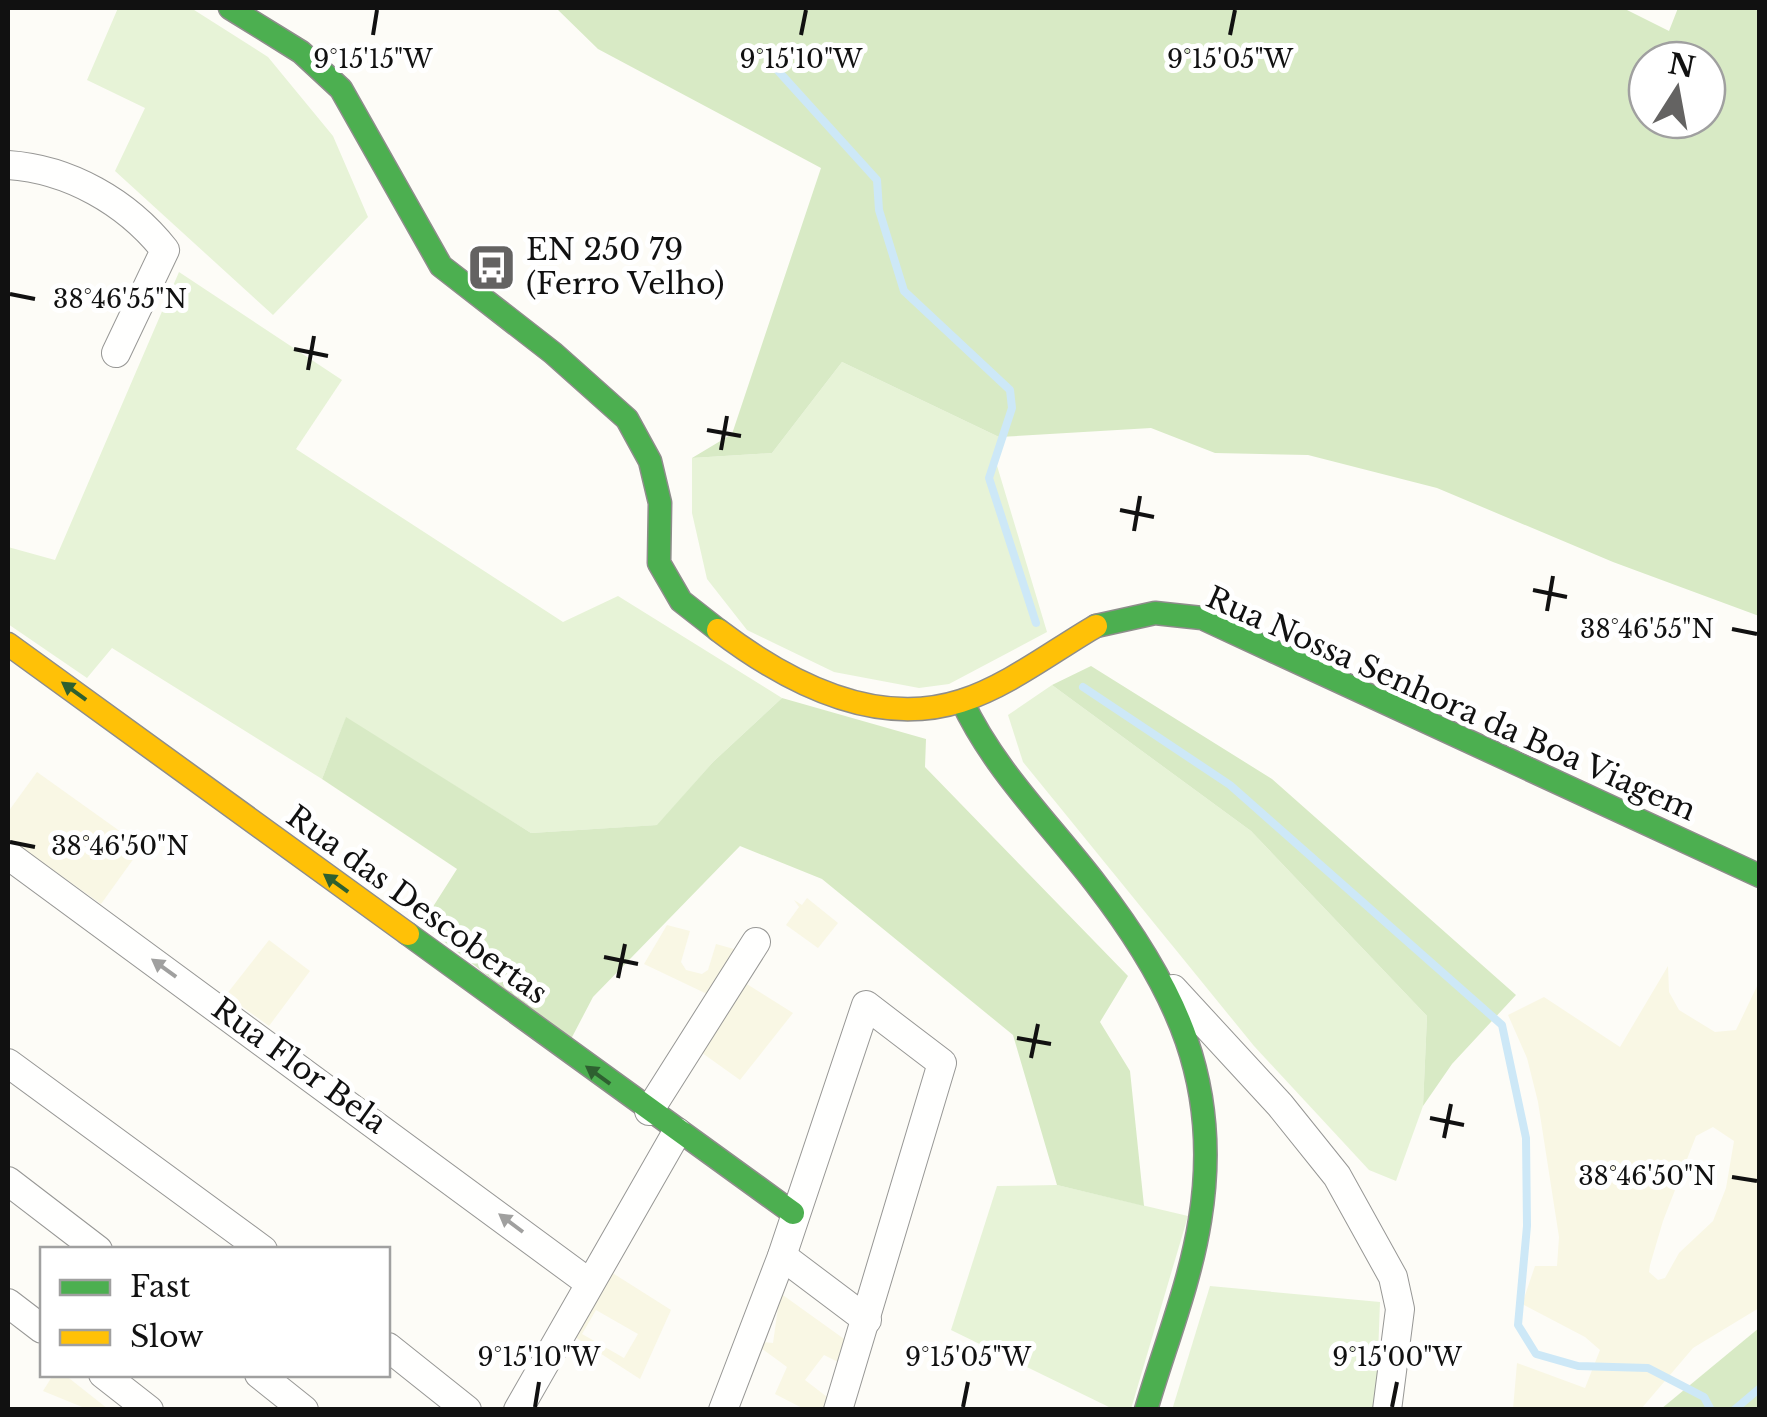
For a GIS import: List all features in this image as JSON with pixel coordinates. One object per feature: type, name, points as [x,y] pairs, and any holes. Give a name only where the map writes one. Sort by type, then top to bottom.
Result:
[{"type":"main road","name":"Rua Nossa Senhora da Boa Viagem","points":[[230,8],[301,52],[341,89],[442,266],[553,353],[626,419],[650,461],[660,502],[659,563],[680,602],[762,664],[822,693],[884,707],[930,708],[962,702],[1105,621],[1155,613],[1202,618],[1760,876]]},
{"type":"main road","name":"Rua das Descobertas","points":[[8,644],[794,1213]]},
{"type":"main road","points":[[962,702],[982,744],[1054,828],[1164,978],[1188,1041],[1207,1128],[1200,1221],[1146,1410]]},
{"type":"street","points":[[8,165],[44,169],[79,180],[148,228],[165,250],[116,353]]},
{"type":"street","name":"Rua Flor Bela","points":[[8,855],[588,1282]]},
{"type":"street","points":[[649,1111],[756,942]]},
{"type":"street","points":[[1164,978],[1280,1105],[1337,1176],[1393,1277],[1400,1309],[1387,1410]]},
{"type":"street","points":[[723,1410],[782,1256],[866,1005],[942,1063],[838,1410]]},
{"type":"street","points":[[8,1062],[259,1247]]},
{"type":"street","points":[[518,1410],[677,1132]]},
{"type":"street","points":[[8,1181],[94,1247]]},
{"type":"street","points":[[782,1256],[867,1320]]},
{"type":"street","points":[[8,1302],[40,1327]]},
{"type":"street","points":[[390,1348],[468,1410]]},
{"type":"street","points":[[107,1377],[149,1410]]},
{"type":"street","points":[[263,1377],[304,1410]]},
{"type":"shaded area","points":[[37,772],[142,847],[101,904],[8,838],[8,812]]},
{"type":"shaded area","points":[[807,898],[838,923],[818,948],[786,925],[799,907],[794,900],[802,905]]},
{"type":"shaded area","points":[[667,925],[690,931],[681,962],[686,970],[702,974],[708,970],[716,944],[734,949],[707,994],[644,964]]},
{"type":"shaded area","points":[[269,940],[310,971],[269,1026],[226,995]]},
{"type":"shaded area","points":[[1668,966],[1669,992],[1679,1010],[1715,1032],[1736,1030],[1759,982],[1759,1308],[1693,1348],[1641,1409],[1513,1409],[1517,1363],[1585,1388],[1600,1350],[1585,1337],[1522,1304],[1535,1266],[1557,1266],[1559,1237],[1538,1102],[1527,1058],[1508,1015],[1544,997],[1620,1047]],"holes":[[[1713,1127],[1734,1141],[1726,1188],[1713,1221],[1679,1253],[1665,1278],[1658,1280],[1649,1272],[1650,1265],[1696,1136]]]},
{"type":"shaded area","points":[[742,981],[793,1013],[740,1080],[698,1050]]},
{"type":"shaded area","points":[[611,1272],[671,1310],[640,1379],[575,1337]],"holes":[[[596,1310],[638,1334],[624,1358],[582,1334]]]},
{"type":"shaded area","points":[[780,1293],[847,1341],[840,1363],[824,1355],[805,1380],[831,1400],[828,1409],[804,1409],[775,1394],[787,1367],[761,1348],[763,1342],[773,1343]]},
{"type":"shaded area","points":[[52,1377],[68,1377],[108,1409],[87,1409],[43,1391]]},
{"type":"green space","points":[[118,8],[191,8],[268,57],[333,136],[368,217],[273,315],[115,171],[145,108],[87,80]]},
{"type":"green space","points":[[556,8],[1623,8],[1669,31],[1678,8],[1759,8],[1759,616],[1613,562],[1437,488],[1308,455],[1215,453],[1151,428],[999,437],[842,362],[772,453],[692,458],[732,434],[821,168],[598,49]]},
{"type":"green space","points":[[179,272],[342,380],[296,449],[563,622],[618,596],[782,698],[713,762],[658,825],[531,833],[346,718],[322,779],[112,648],[87,678],[8,624],[8,547],[55,560]]},
{"type":"green space","points":[[842,362],[999,437],[995,459],[1047,632],[949,684],[919,688],[834,672],[747,630],[707,579],[692,513],[692,458],[772,453]]},
{"type":"green space","points":[[1091,666],[1272,779],[1516,995],[1452,1064],[1423,1106],[1427,1016],[1251,831],[1052,685]]},
{"type":"green space","points":[[1052,685],[1251,831],[1427,1016],[1423,1106],[1396,1181],[1369,1170],[1254,1046],[1023,762],[1008,715]]},
{"type":"green space","points":[[782,698],[926,739],[925,767],[1128,976],[1100,1022],[1130,1071],[1144,1206],[1057,1185],[1013,1035],[822,879],[740,846],[593,997],[570,1041],[422,924],[457,869],[322,779],[346,717],[531,833],[657,825],[713,762]]},
{"type":"green space","points":[[1057,1185],[1188,1216],[1131,1409],[1113,1409],[951,1330],[997,1186]]},
{"type":"green space","points":[[1210,1286],[1380,1302],[1376,1409],[1172,1410]]},
{"type":"green space","points":[[1759,1328],[1759,1409],[1661,1409]]},
{"type":"waterway","points":[[771,63],[877,180],[879,210],[904,291],[1010,390],[1012,408],[989,478],[1036,623]]},
{"type":"waterway","points":[[1083,687],[1230,785],[1502,1025],[1526,1138],[1527,1226],[1518,1325],[1536,1354],[1578,1366],[1648,1368],[1704,1397],[1711,1410]]},
{"type":"waterway","points":[[1734,1410],[1760,1388]]},
{"type":"traffic: fast","points":[[230,8],[301,52],[341,89],[441,266],[553,353],[627,419],[650,461],[660,503],[659,563],[681,601],[718,630]]},
{"type":"traffic: fast","points":[[1096,626],[1155,613],[1202,618],[1760,876]]},
{"type":"traffic: fast","points":[[962,701],[1006,773],[1096,884],[1150,962],[1187,1041],[1198,1082],[1205,1171],[1200,1220],[1183,1292],[1146,1410]]},
{"type":"traffic: fast","points":[[408,934],[793,1213]]},
{"type":"traffic: slow","points":[[718,630],[801,682],[832,695],[896,709],[928,708],[979,694],[1096,626]]},
{"type":"traffic: slow","points":[[8,644],[408,934]]},
{"type":"place","name":"EN 250 79 (Ferro Velho)","points":[[491,267]]}]
